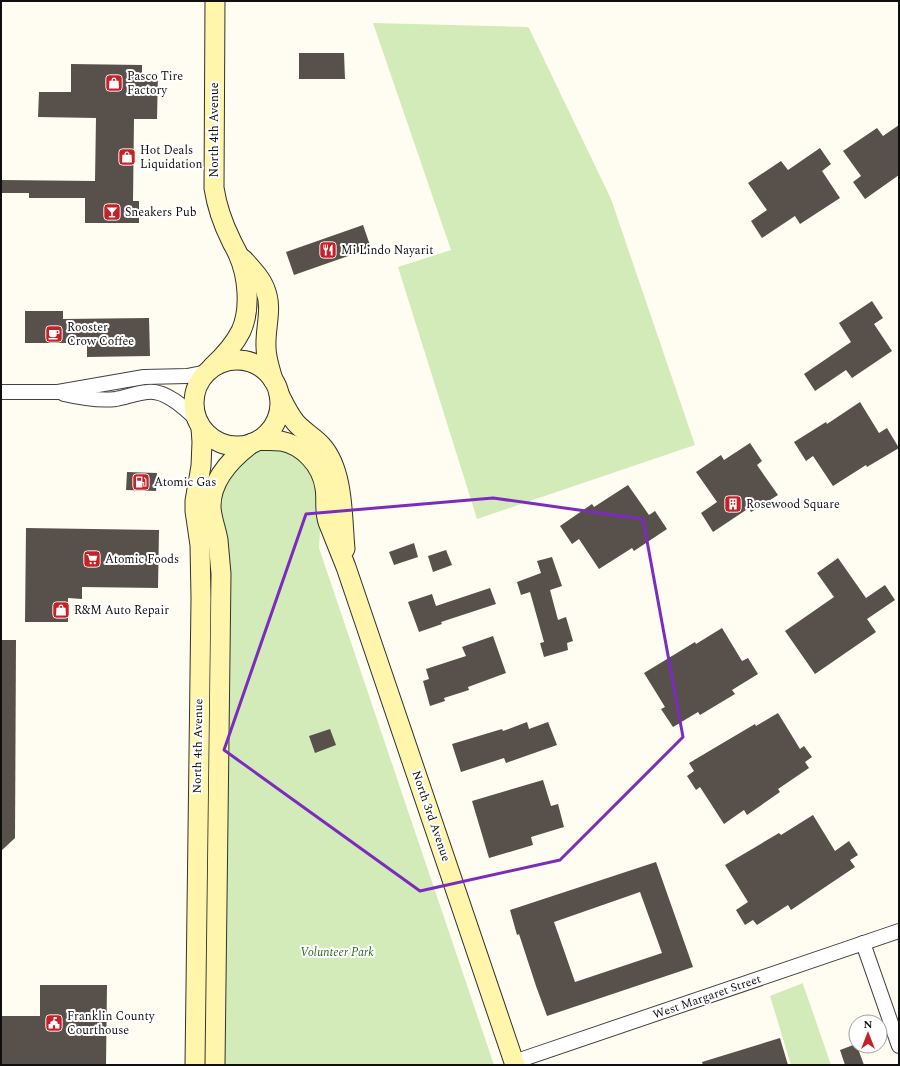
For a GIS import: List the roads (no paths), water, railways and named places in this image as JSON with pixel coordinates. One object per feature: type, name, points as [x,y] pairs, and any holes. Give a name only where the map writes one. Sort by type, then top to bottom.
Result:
[{"type":"main road","name":"North 4th Avenue","points":[[215,1],[214,188],[220,213],[231,240],[239,254],[261,281],[266,294],[269,309],[266,337],[266,356],[277,390]]},
{"type":"main road","name":"North 4th Avenue","points":[[210,369],[221,359],[237,338],[241,331],[245,316],[247,307],[246,281],[239,254]]},
{"type":"main road","points":[[240,360],[261,368],[270,376],[277,390],[280,406],[277,418],[270,432],[256,442],[241,446],[230,446],[209,436],[199,424],[194,411],[194,396],[199,383],[210,369],[228,361],[240,360]]},
{"type":"main road","name":"North 3rd Avenue","points":[[277,390],[296,423],[322,446],[335,467],[339,483],[346,567]]},
{"type":"main road","name":"North 4th Avenue","points":[[195,1065],[201,584],[200,545],[195,502],[202,442],[199,424]]},
{"type":"main road","name":"North 3rd Avenue","points":[[256,442],[282,441],[293,445],[306,454],[318,467],[324,482],[326,515],[346,567],[515,1064]]},
{"type":"main road","name":"North 4th Avenue","points":[[215,1065],[220,574],[218,539],[211,505],[214,491],[221,474],[237,456],[256,442]]},
{"type":"street","points":[[1,392],[58,392],[134,379],[187,376],[210,369]]},
{"type":"street","points":[[58,392],[78,397],[105,399],[116,399],[147,392],[157,392],[164,394],[181,405],[199,424]]},
{"type":"street","name":"West Margaret Street","points":[[515,1064],[899,931]]},
{"type":"street","points":[[863,943],[899,1046]]},
{"type":"place","name":"Pasco Tire Factory","points":[[114,83]]},
{"type":"place","name":"Hot Deals Liquidation","points":[[127,157]]},
{"type":"place","name":"Sneakers Pub","points":[[112,212]]},
{"type":"place","name":"Mi Lindo Nayarit","points":[[328,250]]},
{"type":"place","name":"Rooster Crow Coffee","points":[[54,334]]},
{"type":"place","name":"Atomic Gas","points":[[141,482]]},
{"type":"place","name":"Rosewood Square","points":[[733,504]]},
{"type":"place","name":"Atomic Foods","points":[[92,559]]},
{"type":"place","name":"R&M Auto Repair","points":[[61,610]]},
{"type":"place","name":"Franklin County Courthouse","points":[[54,1023]]},
{"type":"park label","name":"Volunteer Park","points":[[337,952]]}]
